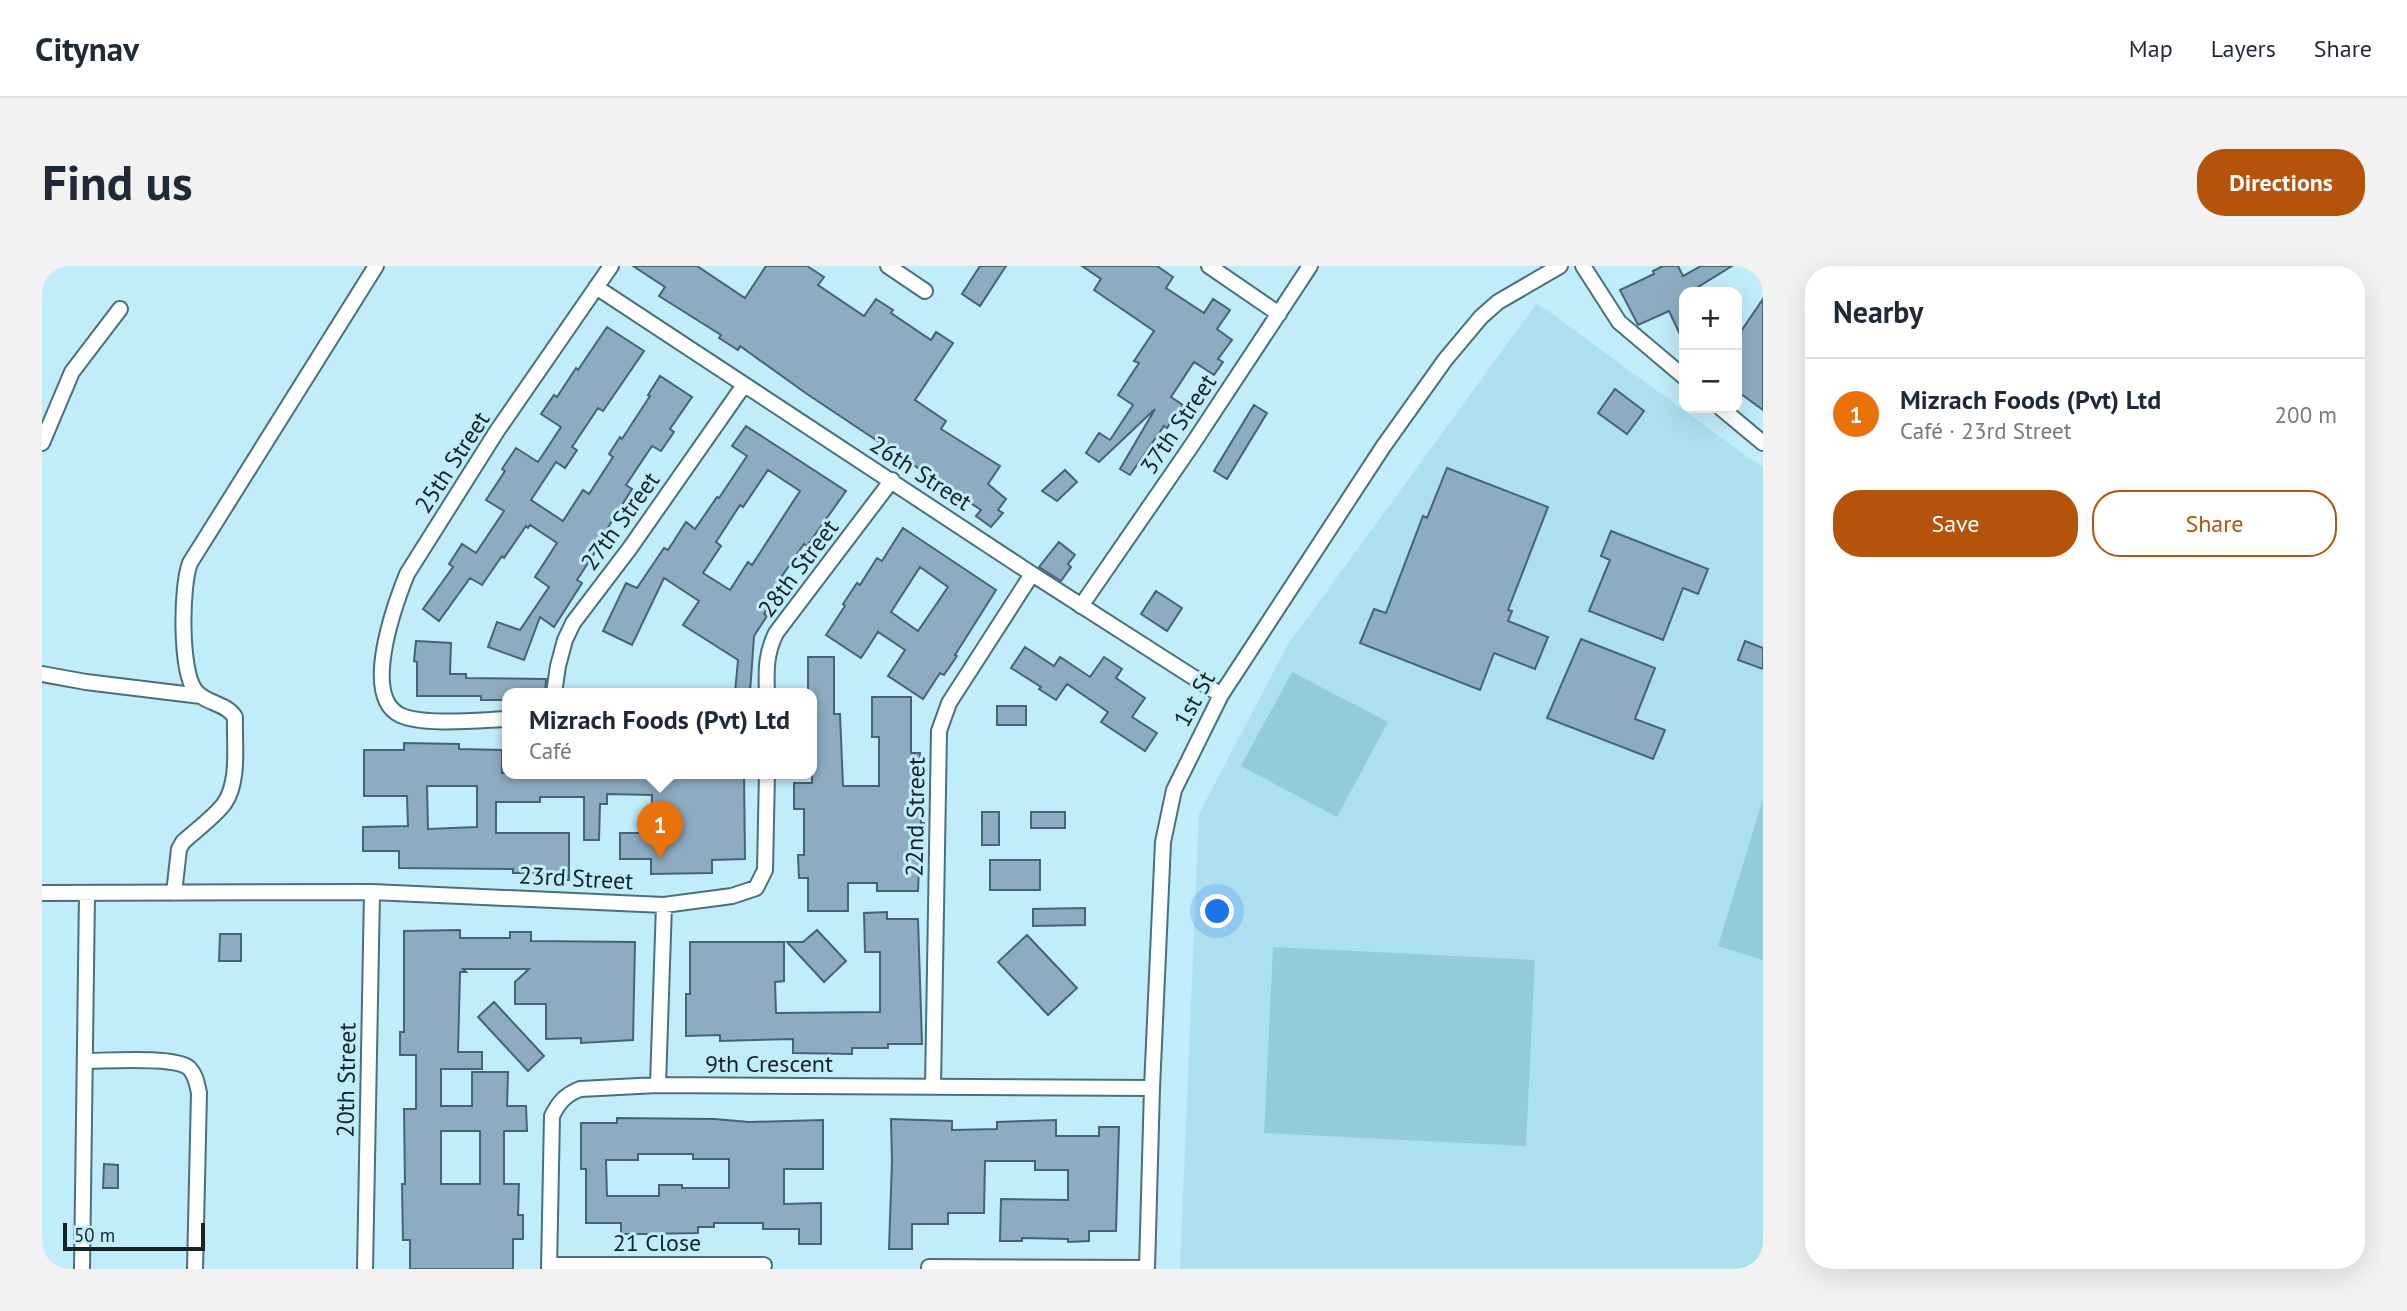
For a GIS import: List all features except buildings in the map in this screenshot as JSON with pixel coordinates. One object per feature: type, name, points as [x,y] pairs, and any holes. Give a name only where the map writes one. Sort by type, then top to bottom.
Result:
[{"type":"street","points":[[201,696],[187,679],[185,575],[190,562],[376,266]]},
{"type":"street","name":"25th Street","points":[[502,719],[419,719],[399,715],[387,702],[382,684],[382,662],[407,575],[497,431],[611,266]]},
{"type":"street","points":[[888,266],[925,291]]},
{"type":"street","points":[[1209,266],[1279,314]]},
{"type":"street","name":"37th Street","points":[[1080,606],[1192,446],[1310,266]]},
{"type":"street","name":"1st St","points":[[1147,1269],[1163,842],[1174,790],[1221,695],[1383,447],[1445,360],[1481,317],[1498,302],[1560,266]]},
{"type":"street","points":[[1583,266],[1619,322],[1679,373]]},
{"type":"street","name":"26th Street","points":[[596,287],[1080,606],[1221,695]]},
{"type":"street","points":[[42,443],[72,372],[120,309]]},
{"type":"street","name":"27th Street","points":[[555,688],[558,666],[573,623],[630,548],[744,386]]},
{"type":"street","points":[[1727,413],[1763,443]]},
{"type":"street","name":"28th Street","points":[[767,688],[766,664],[769,647],[776,633],[892,481]]},
{"type":"street","name":"22nd Street","points":[[933,1087],[939,731],[949,703],[1032,574]]},
{"type":"street","points":[[42,674],[201,696],[224,706],[235,717],[231,787],[223,806],[183,842],[179,849],[174,893]]},
{"type":"street","name":"23rd Street","points":[[42,893],[372,892],[664,905],[732,896],[756,888],[765,870],[767,779]]},
{"type":"street","name":"20th Street","points":[[365,1269],[372,892]]},
{"type":"street","points":[[82,1269],[87,894]]},
{"type":"street","points":[[658,1086],[664,905]]},
{"type":"street","points":[[85,1061],[172,1062],[189,1069],[195,1076],[199,1093],[195,1269]]},
{"type":"street","name":"9th Crescent","points":[[550,1267],[552,1116],[558,1104],[569,1094],[580,1090],[658,1086],[1152,1088]]},
{"type":"street","name":"21 Close","points":[[550,1267],[764,1265]]},
{"type":"street","points":[[929,1267],[1147,1269]]},
{"type":"shaded area","points":[[1537,303],[1679,407],[1679,413],[1688,413],[1763,468],[1763,1269],[1180,1269],[1199,814],[1287,646]]},
{"type":"shaded area","points":[[1292,672],[1388,722],[1337,817],[1241,766]]},
{"type":"shaded area","points":[[1763,799],[1763,960],[1718,946]]},
{"type":"shaded area","points":[[1273,947],[1535,960],[1526,1146],[1264,1133]]},
{"type":"place","name":"Mizrach Foods (Pvt) Ltd","points":[[660,859]]}]
